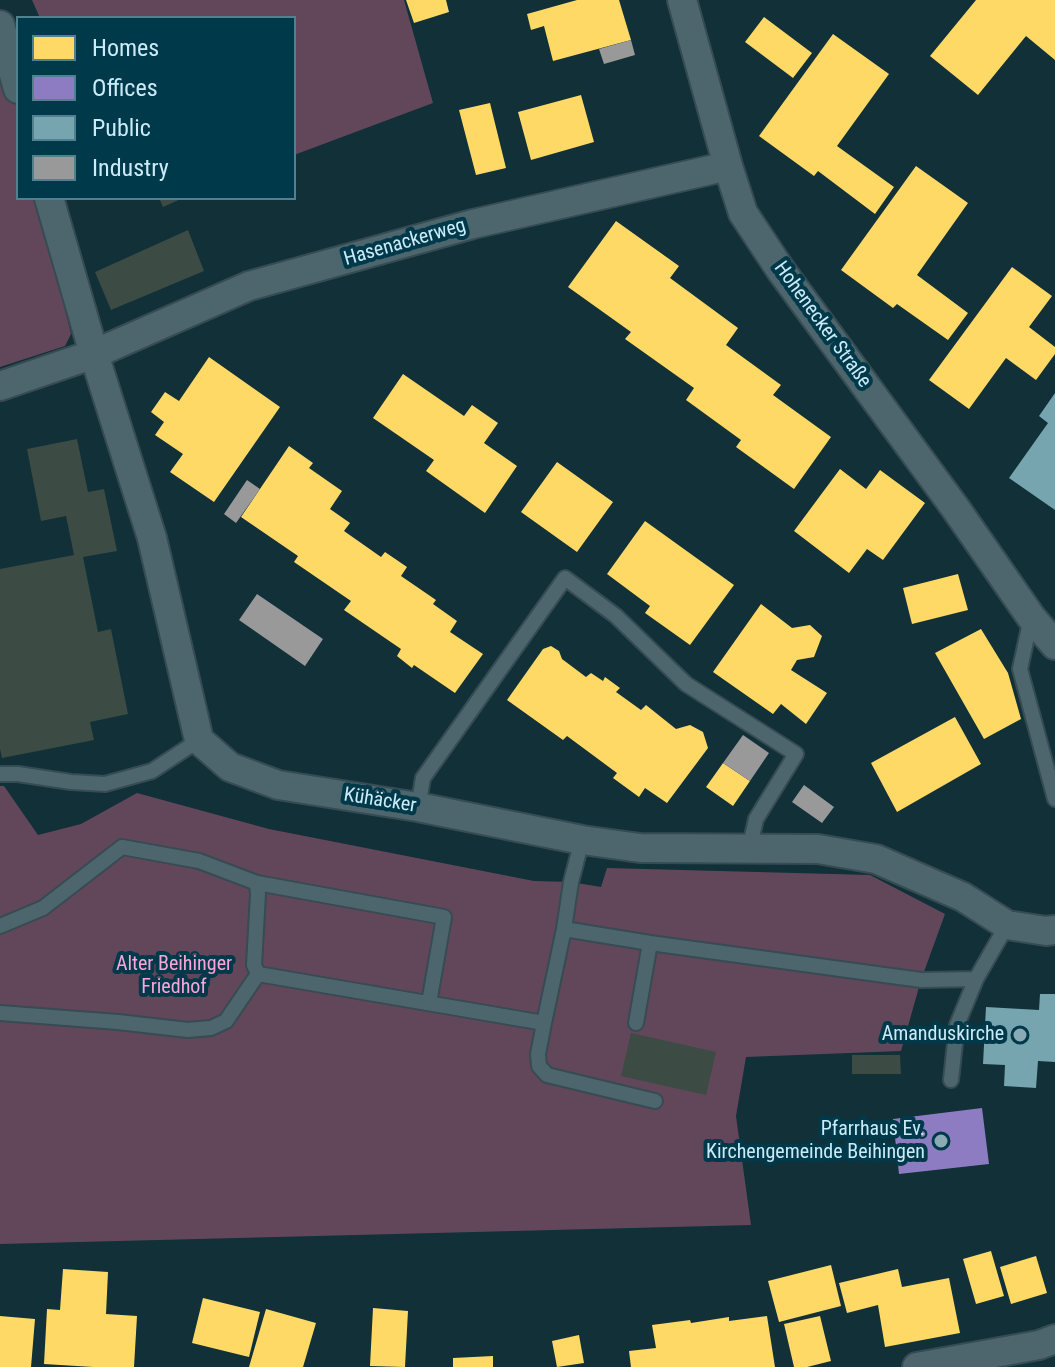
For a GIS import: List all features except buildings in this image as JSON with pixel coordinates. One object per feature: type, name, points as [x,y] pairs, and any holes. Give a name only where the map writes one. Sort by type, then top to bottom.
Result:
[{"type":"street","name":"Hohenecker Straße","points":[[682,0],[743,213],[780,269],[1043,623],[1055,645]]},
{"type":"street","points":[[0,25],[16,82]]},
{"type":"street","name":"Hasenackerweg","points":[[0,386],[94,354],[249,286],[473,224],[728,166]]},
{"type":"street","points":[[50,200],[152,538],[199,740]]},
{"type":"street","name":"Kühäcker","points":[[199,740],[230,767],[278,785],[418,807],[582,840],[640,848],[818,849],[876,859],[963,897],[1007,925]]},
{"type":"street","points":[[1007,925],[1055,930]]},
{"type":"street","points":[[917,1367],[1039,1345],[1055,1339]]},
{"type":"lane","points":[[418,807],[423,778],[565,578],[616,616],[686,684],[796,754],[756,819],[749,850]]},
{"type":"lane","points":[[1043,623],[1024,649],[1020,669],[1055,799]]},
{"type":"lane","points":[[0,774],[105,784],[152,771],[199,740]]},
{"type":"lane","points":[[582,840],[538,1054],[539,1066],[547,1075],[655,1101]]},
{"type":"lane","points":[[0,926],[43,908],[122,847],[199,861],[257,883],[444,917],[429,1003]]},
{"type":"lane","points":[[257,883],[254,965],[258,974]]},
{"type":"lane","points":[[951,1080],[957,1025],[976,979],[1007,925]]},
{"type":"lane","points":[[564,929],[921,980],[976,979]]},
{"type":"lane","points":[[636,1023],[650,943]]},
{"type":"lane","points":[[258,974],[544,1023]]},
{"type":"lane","points":[[0,1013],[188,1030],[211,1028],[226,1021],[258,974]]},
{"type":"green space","points":[[32,0],[404,0],[433,103],[296,154],[296,16],[39,16]]},
{"type":"green space","points":[[0,52],[16,103],[16,200],[39,200],[71,334],[65,346],[0,367]]},
{"type":"green space","name":"Alter Beihinger Friedhof","points":[[0,786],[4,786],[38,835],[81,824],[137,793],[269,829],[534,881],[601,887],[607,868],[870,875],[945,914],[921,980],[901,1051],[746,1057],[736,1116],[751,1225],[0,1244]]},
{"type":"place","name":"Amanduskirche","points":[[1020,1035]]},
{"type":"place","name":"Pfarrhaus Ev. Kirchengemeinde Beihingen","points":[[941,1141]]}]
